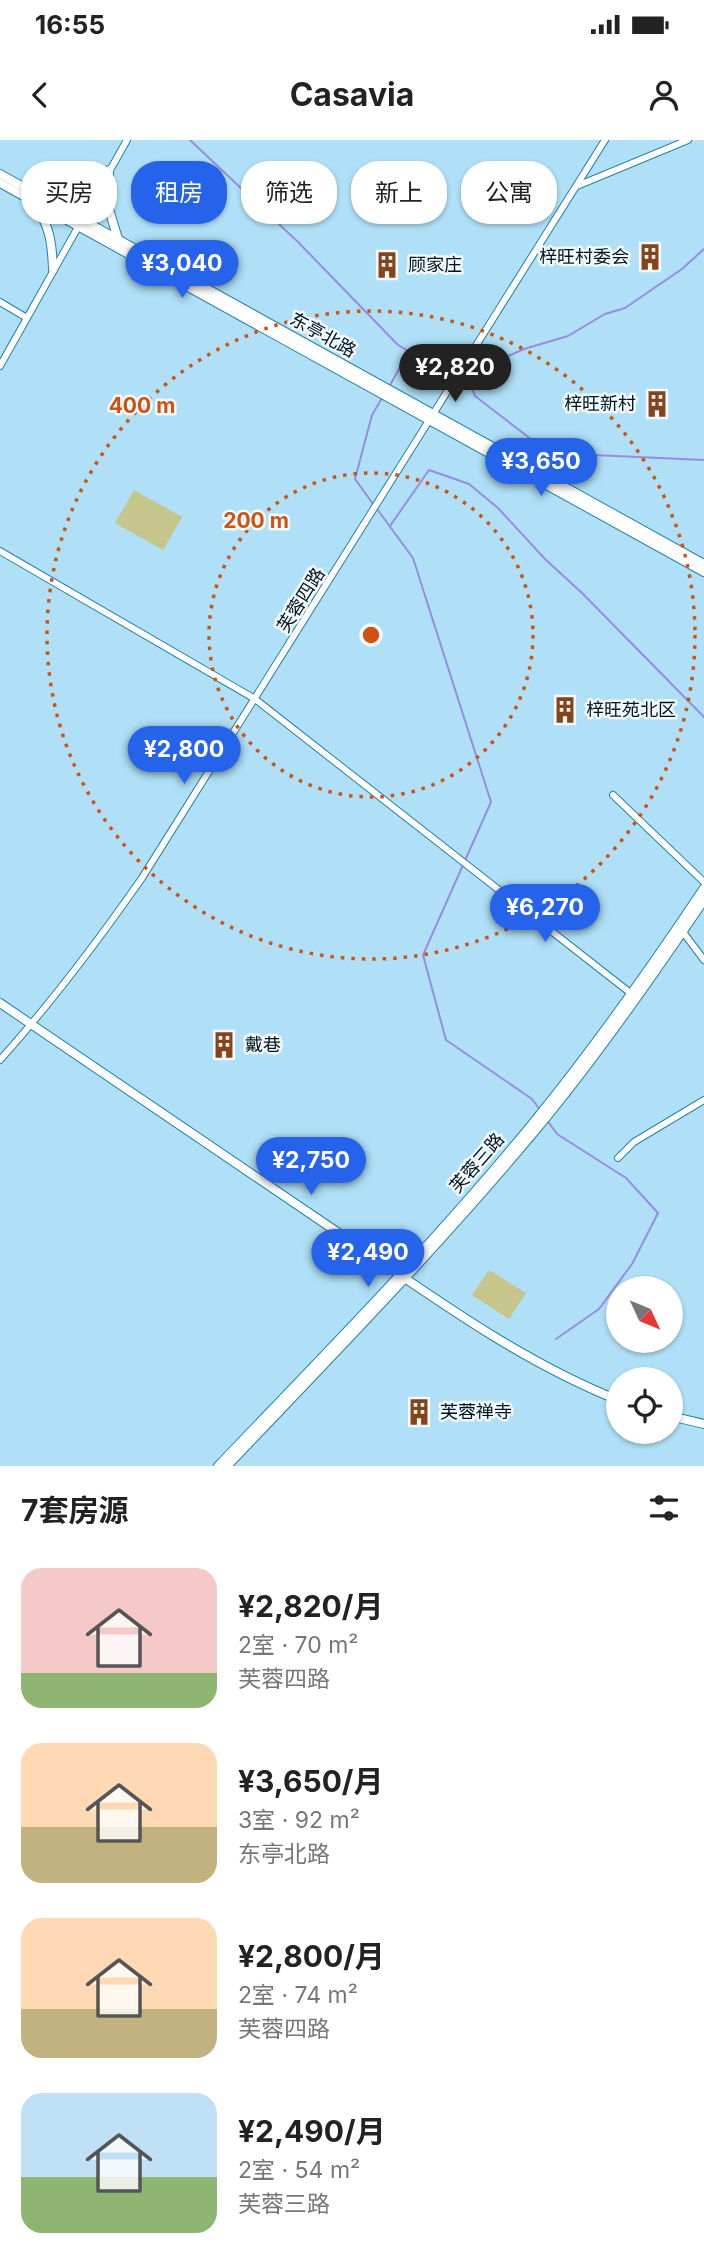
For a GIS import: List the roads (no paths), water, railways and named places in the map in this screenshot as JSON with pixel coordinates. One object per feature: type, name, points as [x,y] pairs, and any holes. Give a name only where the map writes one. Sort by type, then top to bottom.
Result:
[{"type":"main road","name":"东亭北路","points":[[0,174],[21,188]]},
{"type":"main road","name":"东亭北路","points":[[0,183],[21,192]]},
{"type":"main road","points":[[47,224],[51,237],[53,269]]},
{"type":"main road","name":"东亭北路","points":[[84,224],[118,239],[393,397],[704,564]]},
{"type":"main road","name":"东亭北路","points":[[84,224],[379,389]]},
{"type":"main road","points":[[113,224],[118,239]]},
{"type":"main road","name":"东亭北路","points":[[431,417],[704,572]]},
{"type":"main road","name":"芙蓉三路","points":[[633,995],[704,888]]},
{"type":"main road","name":"芙蓉三路","points":[[227,1466],[404,1277],[534,1126],[704,900]]},
{"type":"main road","points":[[0,1003],[528,1358],[556,1374],[606,1395]]},
{"type":"main road","name":"芙蓉三路","points":[[218,1466],[404,1277]]},
{"type":"main road","points":[[683,1419],[704,1424]]},
{"type":"street","points":[[115,161],[127,140]]},
{"type":"street","name":"芙蓉四路","points":[[0,1060],[32,1025],[142,878],[605,140]]},
{"type":"street","points":[[576,186],[688,140]]},
{"type":"street","points":[[0,366],[79,224]]},
{"type":"street","points":[[0,302],[27,317]]},
{"type":"street","points":[[0,551],[255,699],[633,995]]},
{"type":"street","points":[[613,795],[704,882]]},
{"type":"street","points":[[682,932],[704,960]]},
{"type":"street","points":[[618,1158],[634,1142],[704,1100]]},
{"type":"waterway","points":[[190,140],[298,242],[398,345],[437,368],[459,370]]},
{"type":"waterway","points":[[475,371],[524,349],[568,336],[605,314],[625,308],[682,269],[704,249]]},
{"type":"waterway","points":[[389,387],[409,351]]},
{"type":"waterway","points":[[465,371],[474,372],[471,386],[475,396],[549,453],[704,460]]},
{"type":"waterway","points":[[373,504],[355,479],[372,415],[382,398]]},
{"type":"waterway","points":[[390,526],[429,470],[469,484],[498,508],[545,559],[704,717]]},
{"type":"waterway","points":[[377,509],[413,558],[491,802],[423,955],[446,1040],[532,1099],[540,1110]]},
{"type":"waterway","points":[[547,1120],[557,1134],[626,1178],[658,1213],[632,1264],[599,1309],[556,1339]]},
{"type":"place","name":"梓旺村委会","points":[[650,257]]},
{"type":"place","name":"顾家庄","points":[[387,265]]},
{"type":"place","name":"梓旺新村","points":[[657,404]]},
{"type":"place","name":"梓旺苑北区","points":[[565,710]]},
{"type":"place","name":"戴巷","points":[[224,1045]]},
{"type":"place","name":"芙蓉禅寺","points":[[419,1412]]}]
